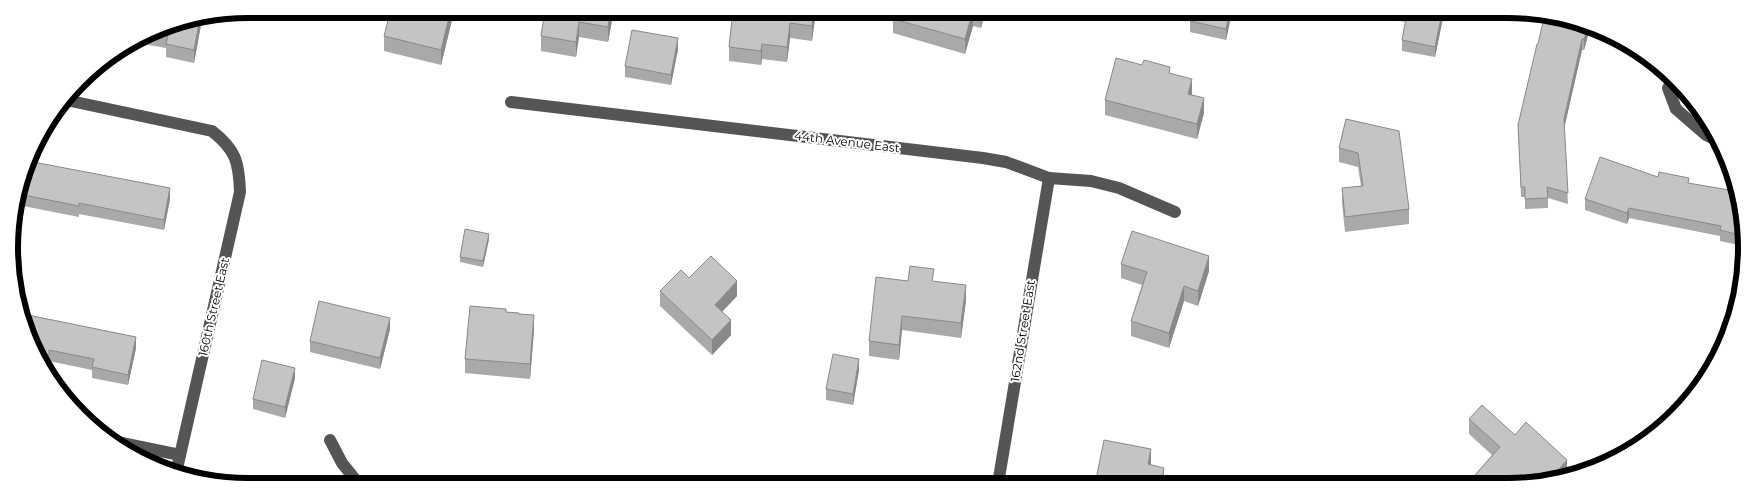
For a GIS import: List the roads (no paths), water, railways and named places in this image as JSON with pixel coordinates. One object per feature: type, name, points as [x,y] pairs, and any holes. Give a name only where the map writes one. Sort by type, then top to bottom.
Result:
[{"type":"street","points":[[1668,88],[1676,109],[1710,137]]},
{"type":"street","name":"160th Street East","points":[[71,101],[212,131],[227,142],[233,153],[239,176],[240,192],[177,467]]},
{"type":"street","name":"44th Avenue East","points":[[511,102],[983,158],[1006,162],[1049,178],[1091,181],[1119,188],[1175,212]]},
{"type":"street","name":"162nd Street East","points":[[999,478],[1049,178]]},
{"type":"street","points":[[330,440],[342,463],[354,478]]},
{"type":"street","points":[[126,444],[180,455]]}]
